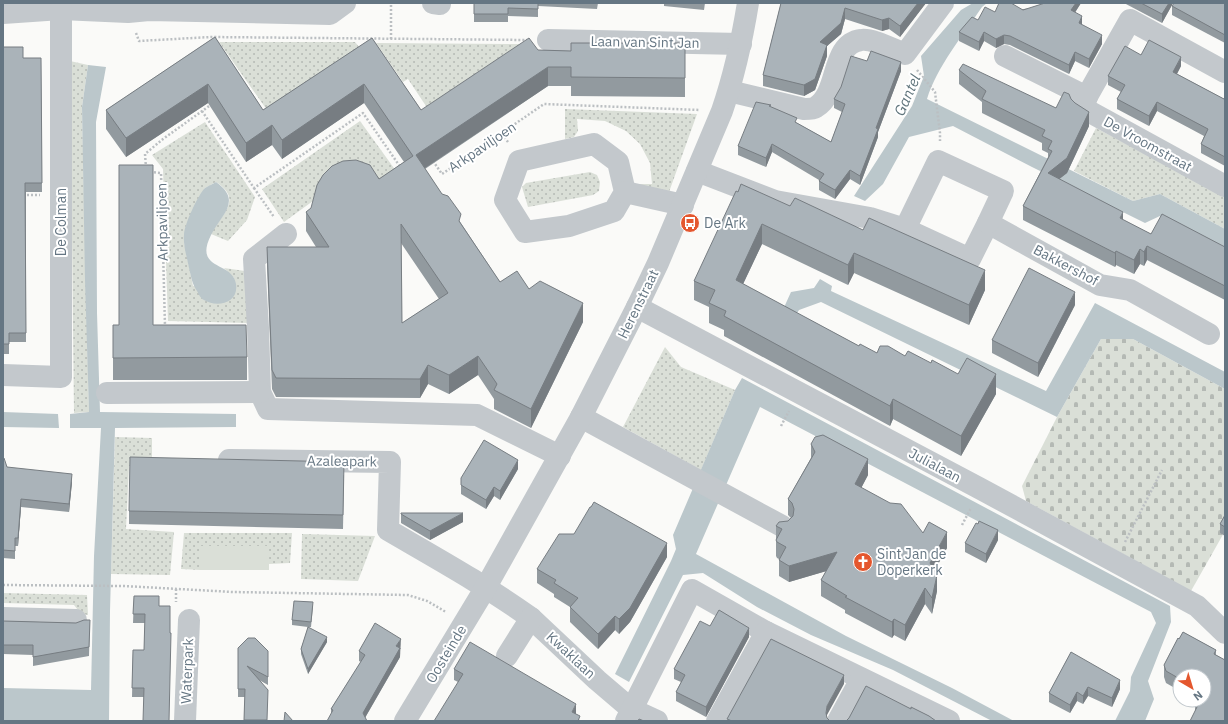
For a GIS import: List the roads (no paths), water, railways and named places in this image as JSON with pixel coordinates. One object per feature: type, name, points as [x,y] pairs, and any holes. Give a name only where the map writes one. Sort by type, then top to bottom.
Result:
[{"type":"street","points":[[3,13],[61,10],[128,12],[148,6],[330,14],[345,3]]},
{"type":"street","name":"Herenstraat","points":[[486,587],[581,417],[637,307],[683,205],[729,91],[741,44],[748,3]]},
{"type":"street","points":[[729,91],[804,109],[815,108],[827,96],[843,51],[850,44],[862,40],[871,41],[905,54],[943,3]]},
{"type":"street","name":"De Colman","points":[[3,376],[61,377],[61,10]]},
{"type":"street","points":[[1005,56],[1087,97],[1130,20],[1225,72]]},
{"type":"street","name":"Laan van Sint Jan","points":[[548,40],[741,44]]},
{"type":"street","name":"De Vroomstraat","points":[[1087,97],[1081,108],[1225,186]]},
{"type":"street","points":[[594,144],[618,162],[625,192],[614,211],[569,226],[525,232],[504,200],[519,161],[594,144]]},
{"type":"street","points":[[698,171],[775,201],[870,218],[905,230],[970,259],[1003,191],[938,161],[905,230]]},
{"type":"street","points":[[625,192],[683,205]]},
{"type":"street","name":"Bakkershof","points":[[988,223],[1100,285],[1130,290],[1209,334]]},
{"type":"street","points":[[286,234],[254,259],[260,392],[268,409],[478,415],[560,456]]},
{"type":"street","name":"Julialaan","points":[[637,307],[1197,606],[1225,633]]},
{"type":"street","points":[[107,393],[260,392]]},
{"type":"street","points":[[581,417],[782,526]]},
{"type":"street","name":"Azaleapark","points":[[208,459],[390,462],[388,530],[486,587]]},
{"type":"street","name":"Kwaklaan","points":[[486,587],[531,618],[597,680],[628,715],[657,721]]},
{"type":"street","name":"Oosteinde","points":[[405,721],[486,587]]},
{"type":"street","points":[[628,715],[692,590],[766,632],[861,680],[949,721]]},
{"type":"street","name":"Waterpark","points":[[182,614],[185,721]]},
{"type":"street","points":[[3,618],[76,620]]},
{"type":"street","points":[[507,656],[531,618]]},
{"type":"street","points":[[717,721],[766,632]]},
{"type":"street","points":[[838,721],[861,680]]},
{"type":"place","name":"De Ark","points":[[690,223]]},
{"type":"place","name":"Sint Jan de Doperkerk","points":[[863,562]]},
{"type":"water label","name":"Gantel","points":[[907,95]]}]
